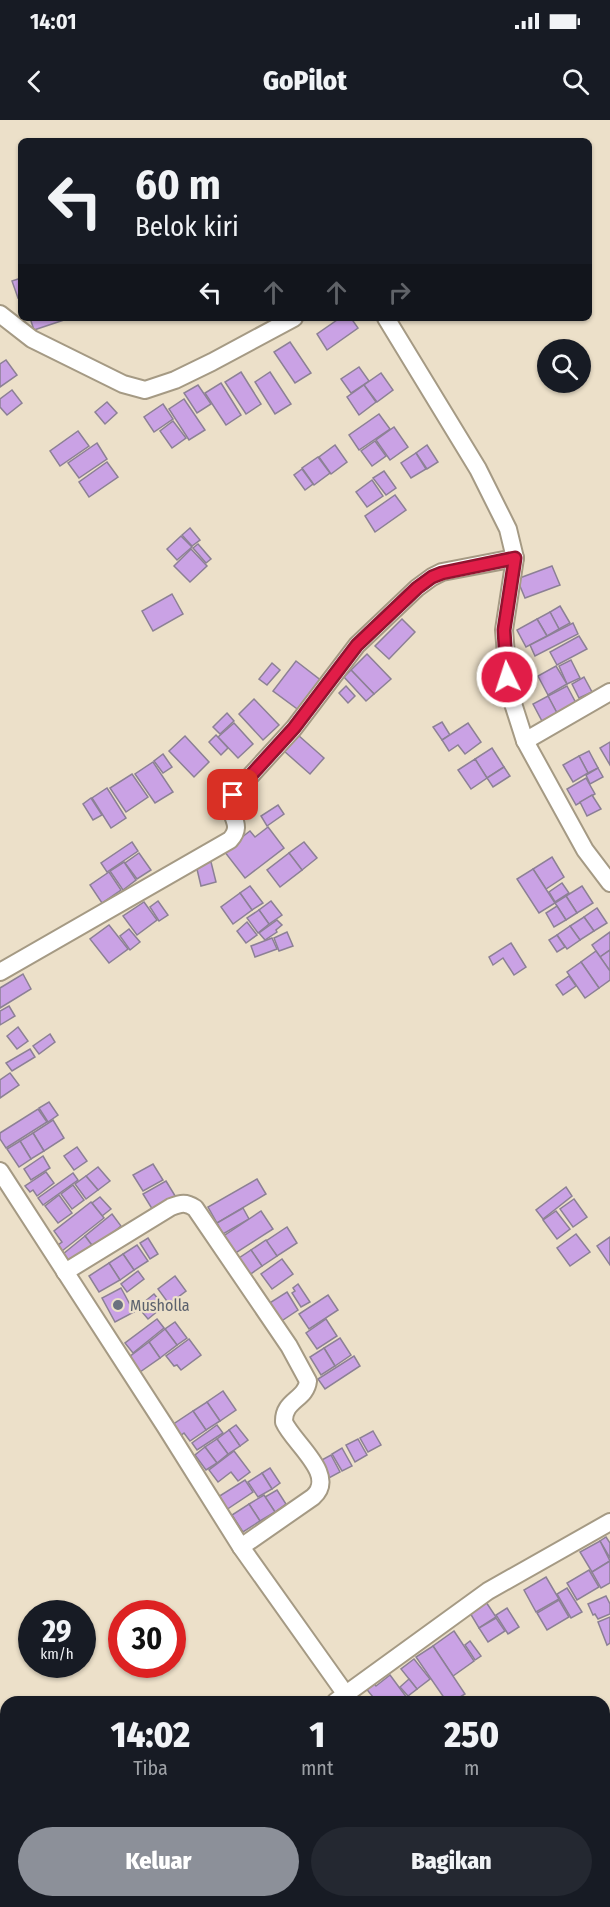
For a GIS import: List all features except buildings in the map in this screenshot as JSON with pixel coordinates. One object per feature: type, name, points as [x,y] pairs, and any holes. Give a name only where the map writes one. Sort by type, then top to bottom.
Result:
[{"type":"street","points":[[0,314],[32,339],[123,384],[144,390],[175,380],[288,321]]},
{"type":"street","points":[[388,321],[440,404],[488,488],[508,529],[515,558],[504,630],[508,691],[525,741],[585,850],[610,883]]},
{"type":"street","points":[[0,972],[230,840],[237,832],[229,806],[233,795],[294,728],[357,645],[380,622],[432,577],[515,558]]},
{"type":"street","points":[[525,741],[610,692]]},
{"type":"street","points":[[0,1171],[339,1696]]},
{"type":"street","points":[[65,1272],[171,1207],[183,1202],[195,1208],[289,1346],[308,1381],[305,1391],[287,1408],[284,1422],[319,1472],[321,1484],[318,1493],[313,1497],[241,1547]]},
{"type":"street","points":[[345,1696],[488,1591],[610,1522]]},
{"type":"place","name":"Musholla","points":[[118,1305]]},
{"type":"route","points":[[233,795],[294,728],[357,645],[394,608],[432,577],[515,558],[504,630],[507,677]]}]
